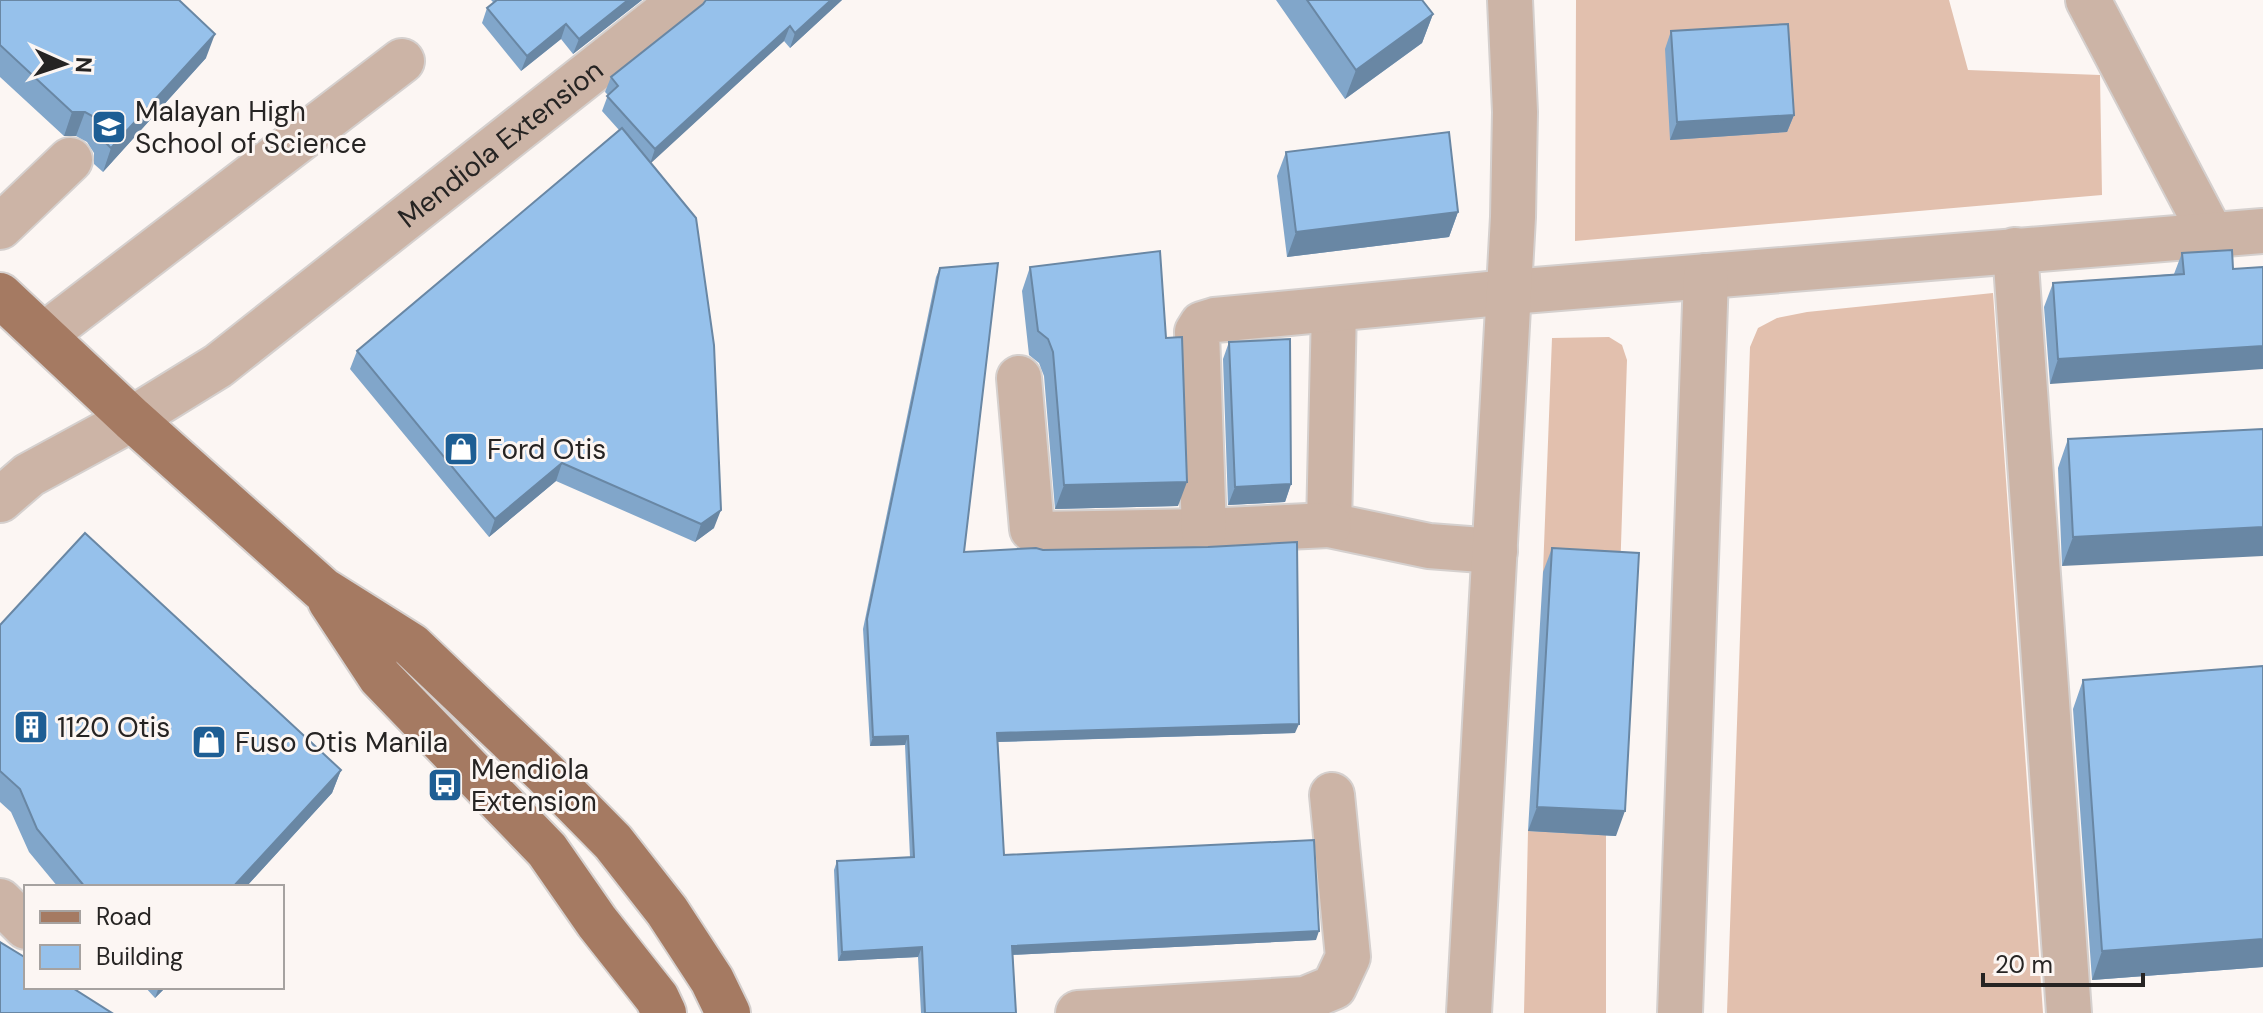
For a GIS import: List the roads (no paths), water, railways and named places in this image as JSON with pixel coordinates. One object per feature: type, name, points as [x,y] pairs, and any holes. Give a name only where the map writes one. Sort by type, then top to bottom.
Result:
[{"type":"main road","points":[[0,295],[132,419],[322,589],[411,645],[545,773],[604,832],[667,911],[712,980],[728,1013]]},
{"type":"main road","points":[[322,589],[380,677],[547,850],[597,922],[657,998],[664,1013]]},
{"type":"street","name":"Mendiola Extension","points":[[0,500],[29,475],[132,419],[218,366],[682,0]]},
{"type":"street","points":[[1469,1013],[1510,292],[1515,112],[1510,0]]},
{"type":"street","points":[[2088,0],[2211,234]]},
{"type":"street","points":[[44,335],[402,61]]},
{"type":"street","points":[[0,227],[70,160]]},
{"type":"street","points":[[1204,531],[1197,332],[1202,324],[1215,320],[1510,292],[2263,231]]},
{"type":"street","points":[[2015,250],[2069,1013]]},
{"type":"street","points":[[1680,1013],[1706,276]]},
{"type":"street","points":[[1329,525],[1334,309]]},
{"type":"street","points":[[1019,378],[1032,529],[1039,534],[1329,525],[1429,546],[1495,551]]},
{"type":"street","points":[[1078,1013],[1305,999],[1334,987],[1348,957],[1332,795]]},
{"type":"street","points":[[0,901],[24,925]]},
{"type":"place","name":"Malayan High School of Science","points":[[109,127]]},
{"type":"place","name":"Ford Otis","points":[[461,449]]},
{"type":"place","name":"1120 Otis","points":[[31,727]]},
{"type":"place","name":"Fuso Otis Manila","points":[[209,742]]},
{"type":"place","name":"Mendiola Extension","points":[[445,785]]}]
